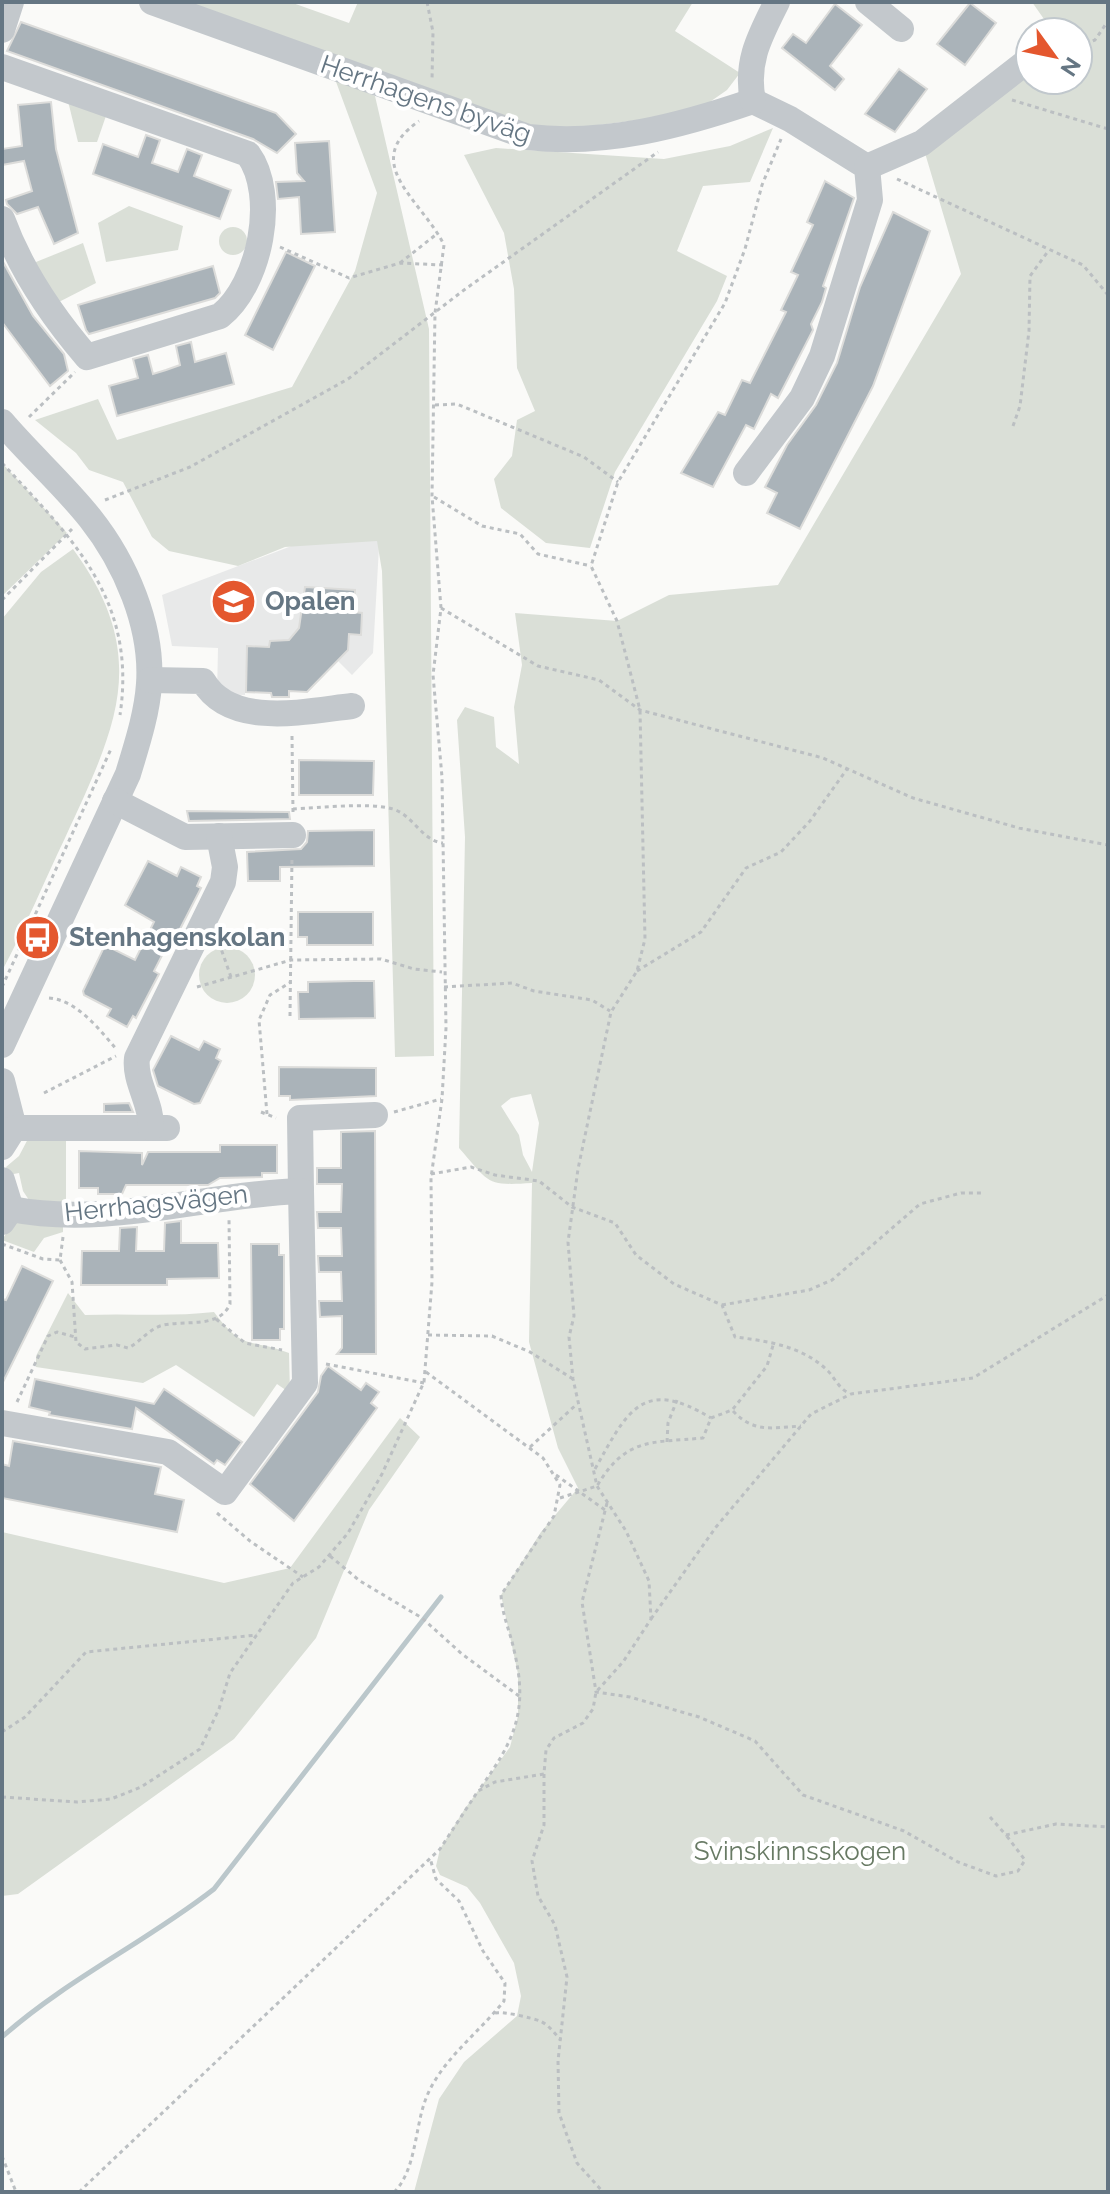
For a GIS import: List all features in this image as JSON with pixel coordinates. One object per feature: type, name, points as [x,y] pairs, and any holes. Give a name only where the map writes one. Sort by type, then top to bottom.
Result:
[{"type":"street","points":[[2,30],[11,2]]},
{"type":"street","name":"Herrhagens byväg","points":[[152,2],[528,137],[559,140],[619,137],[706,117],[753,101]]},
{"type":"street","points":[[746,473],[802,398],[822,356],[870,200],[871,185],[867,167],[790,119],[753,101],[749,81],[751,59],[777,2]]},
{"type":"street","points":[[868,2],[901,29]]},
{"type":"street","points":[[2,67],[248,154],[258,167],[262,192],[258,252],[232,307],[220,316],[87,357],[54,319],[11,242],[2,219]]},
{"type":"street","points":[[867,167],[922,143],[1014,71]]},
{"type":"street","points":[[2,422],[97,508],[108,544],[127,581],[142,622],[150,680],[140,736],[115,801],[12,993],[4,1033]]},
{"type":"street","points":[[150,680],[203,681],[210,694],[228,705],[267,711],[352,706]]},
{"type":"street","points":[[115,801],[185,837],[293,835]]},
{"type":"street","points":[[2,1081],[8,1138],[159,1128],[136,1065],[166,996],[223,882],[225,867],[219,836]]},
{"type":"street","points":[[7,1424],[168,1452],[220,1500],[305,1383],[300,1118],[375,1115]]},
{"type":"street","name":"Herrhagsvägen","points":[[2,1180],[7,1216],[117,1212],[209,1203],[250,1193],[301,1191]]},
{"type":"path","points":[[2,1797],[77,1802],[111,1799],[141,1787],[200,1749],[219,1709],[230,1673],[293,1583],[329,1556],[348,1533],[377,1483],[424,1383],[432,1282],[431,1174],[442,1099],[444,987],[443,843],[433,675],[441,608],[432,496],[435,313],[444,245],[438,232],[398,180],[392,149],[404,131],[421,120],[429,101],[435,63],[427,2]]},
{"type":"path","points":[[1094,40],[1108,21]]},
{"type":"path","points":[[982,95],[1005,98],[1108,129]]},
{"type":"path","points":[[651,1619],[649,1581],[626,1531],[597,1486],[573,1379],[569,1337],[574,1316],[568,1242],[572,1207],[611,1012],[637,971],[645,939],[640,710],[617,621],[591,566],[618,482],[725,303],[745,249],[762,185],[790,119]]},
{"type":"path","points":[[2,600],[67,533],[97,508],[190,467],[348,379],[668,144]]},
{"type":"path","points":[[867,167],[924,189],[1083,265],[1108,295]]},
{"type":"path","points":[[400,263],[438,232]]},
{"type":"path","points":[[261,238],[349,278],[400,263],[443,265]]},
{"type":"path","points":[[1013,426],[1020,406],[1029,331],[1030,276],[1049,250]]},
{"type":"path","points":[[29,425],[27,420],[32,413],[87,357]]},
{"type":"path","points":[[435,405],[457,404],[584,457],[618,482]]},
{"type":"path","points":[[2,463],[67,533],[94,569],[115,616],[124,677],[120,716]]},
{"type":"path","points":[[97,508],[98,491]]},
{"type":"path","points":[[432,496],[482,526],[520,534],[538,554],[591,566]]},
{"type":"path","points":[[441,608],[538,666],[599,680],[640,710],[823,758],[913,798],[1019,828],[1108,845]]},
{"type":"path","points":[[267,711],[293,740],[290,1016]]},
{"type":"path","points":[[44,1093],[119,1053],[96,1026],[62,1001],[49,998],[35,1005],[12,993],[114,740]]},
{"type":"path","points":[[637,971],[701,932],[746,868],[781,852],[810,821],[847,769]]},
{"type":"path","points":[[293,809],[390,808],[408,816],[431,839],[443,843]]},
{"type":"path","points":[[204,920],[222,947],[231,977]]},
{"type":"path","points":[[166,996],[291,960],[391,960],[414,969],[442,972]]},
{"type":"path","points":[[267,1114],[259,1020],[270,995],[291,982]]},
{"type":"path","points":[[444,987],[512,983],[534,991],[592,1000],[611,1012]]},
{"type":"path","points":[[375,1115],[442,1099]]},
{"type":"path","points":[[431,1174],[471,1167],[495,1175],[530,1177],[572,1207],[615,1223],[636,1255],[674,1284],[722,1305],[809,1290],[832,1280],[920,1204],[961,1193],[983,1193]]},
{"type":"path","points":[[7,1424],[42,1343],[57,1332],[75,1337],[85,1349],[117,1345],[128,1348],[161,1326],[216,1319],[225,1314],[230,1304],[229,1237]]},
{"type":"path","points":[[63,1239],[60,1260],[72,1282],[75,1337]]},
{"type":"path","points":[[2,1244],[43,1259],[60,1260]]},
{"type":"path","points":[[596,1692],[623,1662],[716,1527],[811,1414],[851,1394],[973,1378],[1108,1295]]},
{"type":"path","points":[[722,1305],[735,1337],[774,1342],[805,1355],[827,1370],[844,1391],[851,1394]]},
{"type":"path","points":[[216,1319],[245,1343],[274,1347]]},
{"type":"path","points":[[428,1335],[492,1336],[539,1357],[573,1379]]},
{"type":"path","points":[[559,1498],[597,1486],[612,1461],[639,1445],[703,1438],[711,1418],[732,1410],[767,1366],[774,1342]]},
{"type":"path","points":[[305,1368],[335,1364],[387,1379],[424,1383]]},
{"type":"path","points":[[426,1372],[530,1447],[576,1492],[606,1510]]},
{"type":"path","points":[[594,1472],[620,1421],[639,1406],[662,1399],[677,1400],[711,1418]]},
{"type":"path","points":[[667,1442],[668,1423],[677,1400]]},
{"type":"path","points":[[530,1447],[578,1403]]},
{"type":"path","points":[[732,1410],[745,1425],[769,1428],[801,1426]]},
{"type":"path","points":[[79,2192],[430,1858],[510,1747],[519,1696],[515,1651],[501,1595],[554,1516],[560,1485],[553,1472]]},
{"type":"path","points":[[220,1500],[220,1518],[303,1577]]},
{"type":"path","points":[[603,2192],[577,2163],[559,2113],[567,1977],[555,1925],[538,1896],[532,1861],[544,1825],[546,1750],[554,1738],[583,1723],[593,1709],[596,1692],[582,1602],[607,1503]]},
{"type":"path","points":[[329,1556],[360,1581],[422,1618],[462,1654],[519,1696]]},
{"type":"path","points":[[2,1732],[25,1717],[86,1652],[257,1635]]},
{"type":"path","points":[[596,1692],[630,1697],[699,1717],[755,1741],[803,1795],[904,1831],[958,1862],[996,1876],[1018,1871],[1025,1860],[990,1817]]},
{"type":"path","points":[[478,1791],[495,1782],[544,1774]]},
{"type":"path","points":[[1006,1835],[1056,1824],[1108,1827]]},
{"type":"path","points":[[394,2192],[408,2168],[431,2088],[457,2052],[504,2001],[505,1983],[483,1951],[459,1901],[436,1879],[430,1858]]},
{"type":"path","points":[[495,2013],[506,2011],[524,2020],[541,2021],[561,2040]]},
{"type":"path","points":[[2,2156],[16,2192]]},
{"type":"shaded area","name":"Opalen","points":[[381,512],[373,653],[352,675],[338,661],[348,650],[349,634],[358,634],[362,613],[354,612],[354,590],[305,587],[299,628],[289,640],[271,641],[269,647],[247,647],[245,695],[217,694],[218,648],[172,646],[162,595]]},
{"type":"green space","points":[[185,2],[290,2],[349,23],[358,2],[693,2],[675,31],[740,73],[727,90],[694,113],[551,131],[499,117]]},
{"type":"green space","name":"Svinskinnsskogen","points":[[1032,2],[1108,2],[1108,2192],[414,2192],[439,2099],[464,2062],[517,2016],[521,1996],[514,1963],[480,1903],[467,1887],[440,1875],[436,1866],[440,1849],[464,1810],[510,1747],[518,1716],[518,1674],[501,1595],[541,1532],[578,1488],[558,1448],[529,1342],[532,1183],[505,1184],[490,1180],[459,1148],[465,837],[457,720],[465,707],[494,717],[496,747],[519,764],[514,707],[522,665],[515,613],[617,621],[669,595],[778,585],[961,274],[922,143],[1014,71],[1014,96],[1094,96],[1094,16],[1042,16]],"holes":[[[531,1094],[539,1123],[532,1172],[523,1155],[519,1135],[501,1106],[511,1098]]]},
{"type":"green space","points":[[335,79],[375,96],[429,329],[434,1056],[395,1057],[382,571],[377,541],[285,547],[238,566],[169,551],[152,537],[123,482],[89,470],[76,453],[35,420],[98,399],[117,440],[292,387],[355,271],[377,193]]},
{"type":"green space","points":[[67,97],[107,113],[97,142],[78,142]]},
{"type":"green space","points":[[773,128],[750,182],[703,186],[677,251],[727,276],[717,301],[615,472],[590,548],[546,543],[501,508],[494,479],[512,456],[517,420],[535,411],[517,368],[514,289],[504,233],[464,155],[496,148],[664,159],[730,146]]},
{"type":"green space","points":[[129,206],[183,226],[178,250],[106,262],[98,223]]},
{"type":"green space","points":[[233,227],[243,231],[247,241],[243,251],[233,255],[223,251],[219,241],[223,231]]},
{"type":"green space","points":[[83,243],[96,283],[53,305],[31,264]]},
{"type":"green space","points":[[2,463],[67,533],[2,596]]},
{"type":"green space","points":[[73,549],[98,588],[113,625],[119,660],[118,694],[99,762],[2,971],[2,619],[41,572]]},
{"type":"green space","points":[[227,947],[247,955],[255,975],[247,995],[227,1003],[207,995],[199,975],[207,955]]},
{"type":"green space","points":[[66,1136],[66,1204],[31,1203],[23,1191],[19,1173],[8,1175],[6,1167],[19,1156],[29,1137]]},
{"type":"green space","points":[[63,1220],[63,1232],[44,1238],[34,1252],[2,1240],[13,1223]]},
{"type":"green space","points":[[68,1293],[85,1315],[214,1312],[241,1339],[289,1353],[290,1393],[277,1384],[254,1417],[176,1365],[143,1383],[36,1367],[36,1356]]},
{"type":"green space","points":[[400,1418],[420,1437],[369,1510],[316,1638],[234,1739],[18,1894],[2,1896],[2,1532],[224,1583],[290,1568]]},
{"type":"building","points":[[970,3],[996,23],[965,65],[937,44]]},
{"type":"building","points":[[835,4],[862,25],[830,66],[844,79],[835,90],[782,48],[793,34],[806,43]]},
{"type":"building","points":[[21,22],[276,113],[296,134],[277,153],[253,139],[7,51]]},
{"type":"building","points":[[899,69],[927,89],[895,132],[865,114]]},
{"type":"building","points":[[51,102],[56,149],[78,233],[54,244],[38,207],[17,214],[7,204],[6,200],[32,191],[24,161],[2,165],[2,149],[22,146],[18,105]]},
{"type":"building","points":[[146,135],[160,140],[152,163],[178,172],[187,149],[202,155],[194,176],[231,190],[220,219],[93,174],[103,144],[138,157]]},
{"type":"building","points":[[329,141],[335,232],[301,234],[299,197],[278,199],[276,182],[304,181],[297,173],[295,143]]},
{"type":"building","points":[[825,181],[854,198],[823,286],[826,288],[822,302],[811,324],[813,330],[778,398],[771,394],[754,429],[746,425],[713,487],[681,473],[718,412],[725,415],[742,380],[750,383],[786,312],[781,310],[798,275],[791,272],[813,225],[807,222]]},
{"type":"building","points":[[893,212],[930,231],[873,386],[800,529],[767,513],[777,493],[765,487],[787,445],[816,405],[837,363],[860,287]]},
{"type":"building","points":[[286,252],[315,266],[273,350],[245,335]]},
{"type":"building","points":[[2,260],[33,316],[64,354],[68,371],[50,386],[2,322]]},
{"type":"building","points":[[213,266],[220,293],[215,298],[89,334],[86,330],[78,305]]},
{"type":"building","points":[[191,342],[195,362],[226,353],[234,384],[117,416],[109,386],[138,378],[133,359],[148,355],[153,374],[180,365],[176,346]]},
{"type":"building","name":"Opalen","points":[[305,587],[355,590],[354,612],[362,613],[361,635],[349,634],[348,650],[307,692],[289,691],[289,697],[272,697],[271,693],[246,692],[247,646],[269,647],[270,641],[289,640],[299,628]]},
{"type":"building","points":[[299,760],[374,761],[373,795],[299,795]]},
{"type":"building","points":[[187,811],[289,812],[290,819],[189,821]]},
{"type":"building","points":[[374,830],[374,866],[280,867],[280,881],[248,881],[247,852],[301,849],[307,842],[308,831]]},
{"type":"building","points":[[148,861],[177,876],[181,867],[201,877],[197,886],[201,888],[154,971],[159,974],[136,1018],[133,1016],[127,1027],[107,1016],[111,1009],[84,995],[83,991],[105,945],[135,960],[154,922],[125,905]]},
{"type":"building","points":[[298,912],[373,912],[373,945],[307,945],[307,937],[298,937]]},
{"type":"building","points":[[374,981],[375,1018],[299,1019],[298,992],[308,992],[308,982]]},
{"type":"building","points":[[171,1036],[199,1050],[204,1041],[220,1049],[216,1058],[221,1061],[200,1103],[194,1104],[158,1086],[153,1070]]},
{"type":"building","points":[[279,1067],[376,1068],[376,1096],[290,1100],[290,1096],[279,1096]]},
{"type":"building","points":[[129,1103],[133,1112],[104,1112],[104,1104]]},
{"type":"building","points":[[375,1131],[376,1354],[337,1354],[342,1348],[342,1316],[320,1317],[319,1301],[342,1301],[341,1272],[319,1272],[318,1256],[342,1256],[341,1228],[318,1228],[317,1212],[341,1212],[342,1184],[317,1184],[317,1168],[341,1168],[341,1132]]},
{"type":"building","points":[[220,1145],[277,1145],[277,1173],[262,1173],[262,1177],[220,1178],[208,1185],[126,1185],[122,1194],[98,1194],[98,1188],[79,1188],[79,1151],[142,1153],[142,1165],[148,1152],[220,1152]]},
{"type":"building","points":[[181,1221],[181,1243],[218,1243],[219,1278],[167,1279],[167,1285],[81,1285],[82,1251],[119,1251],[120,1228],[137,1227],[136,1251],[164,1251],[165,1223]]},
{"type":"building","points":[[251,1244],[279,1244],[279,1255],[284,1255],[284,1329],[280,1329],[280,1340],[252,1340]]},
{"type":"building","points":[[22,1266],[53,1281],[2,1384],[2,1299],[6,1300]]},
{"type":"building","points":[[328,1366],[361,1390],[366,1383],[379,1392],[371,1403],[377,1408],[294,1521],[250,1484],[318,1392],[321,1376]]},
{"type":"building","points":[[35,1379],[154,1404],[164,1389],[242,1442],[225,1465],[217,1460],[214,1464],[136,1408],[132,1429],[49,1415],[50,1412],[29,1407]]},
{"type":"building","points":[[13,1441],[161,1467],[155,1494],[184,1500],[177,1532],[2,1498],[2,1464],[9,1466]]},
{"type":"waterway","points":[[2,2037],[53,1997],[214,1889],[441,1597]]},
{"type":"place","name":"Opalen","points":[[234,601]]},
{"type":"place","name":"Stenhagenskolan","points":[[38,937]]}]
